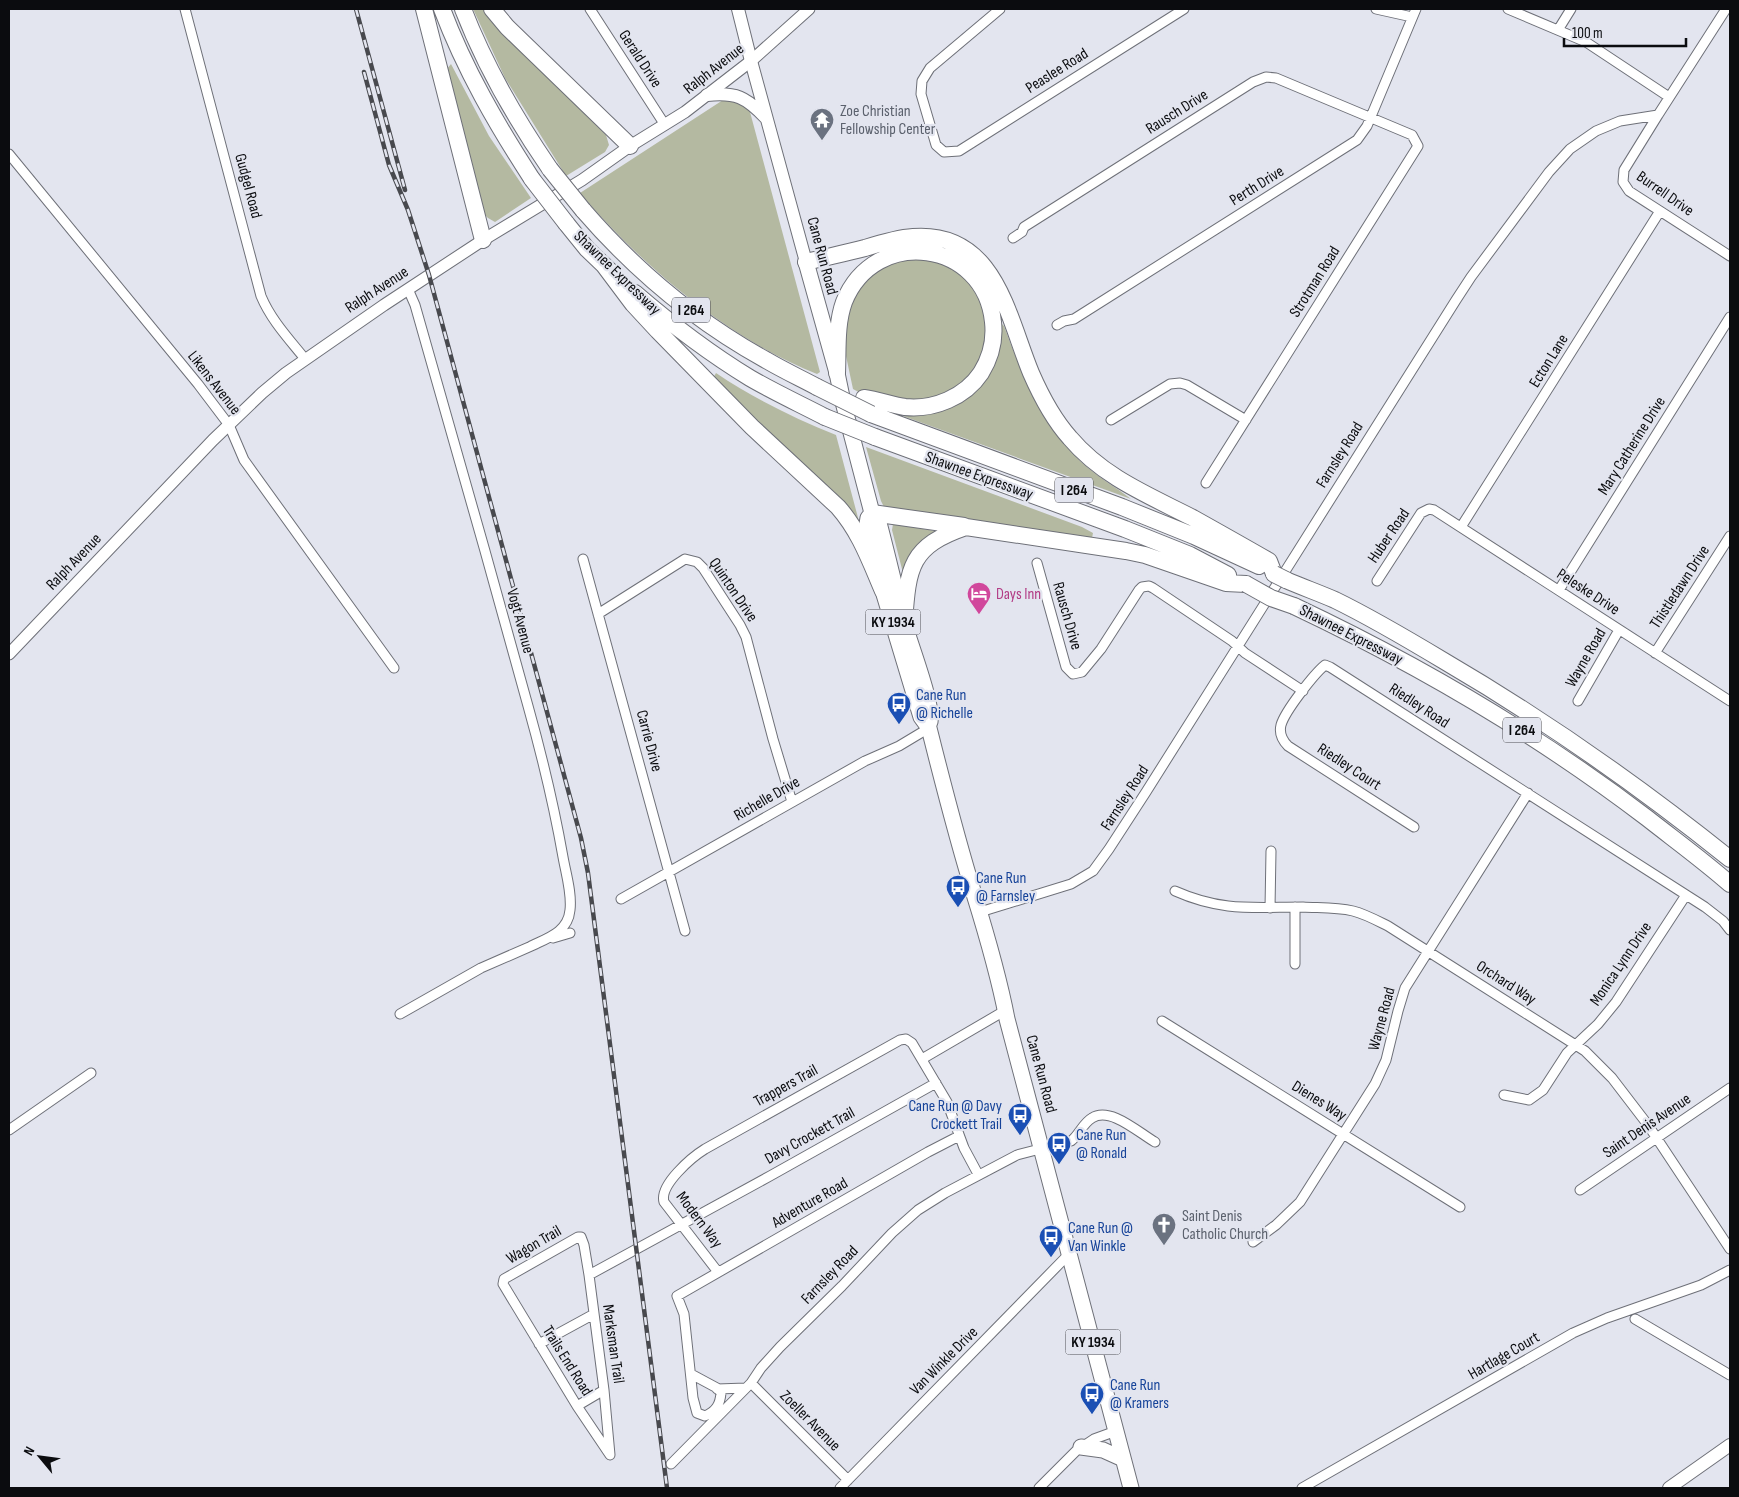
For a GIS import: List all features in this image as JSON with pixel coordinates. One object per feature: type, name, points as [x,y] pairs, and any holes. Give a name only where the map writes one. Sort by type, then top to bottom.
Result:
[{"type":"highway","points":[[424,9],[483,240]]},
{"type":"highway","name":"Shawnee Expressway","points":[[442,9],[478,91],[532,179],[566,223],[603,264],[649,305],[703,347],[751,378],[825,418],[1133,532],[1190,555],[1271,598],[1294,606],[1384,651],[1471,699],[1522,730],[1626,802],[1687,848],[1730,884]]},
{"type":"highway","name":"Shawnee Expressway","points":[[462,9],[483,57],[524,132],[582,210],[625,255],[665,291],[713,327],[817,387],[871,414],[1140,514],[1194,536],[1334,600],[1414,643],[1536,717],[1642,791],[1730,859]]},
{"type":"highway","points":[[492,9],[507,27],[630,146]]},
{"type":"highway","points":[[806,262],[894,240],[914,237],[952,242],[970,252],[985,266],[995,281],[1045,402],[1059,425],[1086,456],[1108,474],[1132,488],[1193,518],[1269,561],[1274,574]]},
{"type":"highway","points":[[817,387],[906,407],[931,406],[954,397],[965,390],[979,375],[985,366],[992,347],[994,330],[992,311],[984,291],[969,272],[952,260],[934,253],[897,254],[872,266],[855,282],[844,304],[838,329],[838,373]]},
{"type":"highway","name":"Cane Run Road","points":[[806,262],[838,373],[843,402],[872,513],[878,519],[904,622],[926,694],[931,717],[929,728]]},
{"type":"highway","points":[[603,264],[633,304],[658,331],[752,427],[838,507],[859,534],[883,591]]},
{"type":"highway","points":[[872,513],[1126,551],[1145,555],[1226,583],[1246,584]]},
{"type":"highway","name":"Cane Run Road","points":[[872,513],[868,518],[867,524],[883,591],[920,717],[929,728],[1002,991],[1041,1148],[1131,1488]]},
{"type":"highway","points":[[904,622],[907,585],[919,554],[929,543],[945,534],[966,527]]},
{"type":"highway","points":[[1082,1447],[1104,1450],[1123,1459]]},
{"type":"main road","name":"Cane Run Road","points":[[738,9],[806,262]]},
{"type":"main road","points":[[707,95],[739,95],[753,104],[768,120]]},
{"type":"main road","points":[[1669,1488],[1730,1445]]},
{"type":"street","name":"Gudgel Road","points":[[185,9],[261,296],[271,316],[305,359]]},
{"type":"street","name":"Gerald Drive","points":[[590,9],[665,125]]},
{"type":"street","name":"Ralph Avenue","points":[[9,654],[162,493],[262,393],[305,359],[408,289],[483,240],[582,180],[630,146],[685,112],[751,61],[809,9]]},
{"type":"street","name":"Peaslee Road","points":[[1000,9],[930,68],[922,81],[921,94],[934,141],[939,149],[944,152],[959,151],[1184,9]]},
{"type":"street","points":[[1376,9],[1414,13]]},
{"type":"street","points":[[1508,9],[1586,42],[1669,98]]},
{"type":"street","points":[[1558,30],[1571,9]]},
{"type":"street","points":[[1658,115],[1726,9]]},
{"type":"street","name":"Perth Drive","points":[[1057,325],[1074,319],[1357,140],[1364,132],[1414,13]]},
{"type":"street","name":"Rausch Drive","points":[[1013,238],[1022,232],[1024,227],[1260,79],[1266,77],[1276,78],[1370,117]]},
{"type":"street","name":"Burrell Drive","points":[[1658,115],[1624,170],[1623,182],[1629,191],[1729,253]]},
{"type":"street","name":"Farnsley Road","points":[[980,912],[1071,884],[1093,871],[1110,849],[1471,277],[1549,172],[1570,149],[1596,131],[1620,121],[1658,115]]},
{"type":"street","name":"Strotman Road","points":[[1206,483],[1418,146],[1412,135],[1370,117]]},
{"type":"street","name":"Likens Avenue","points":[[9,154],[198,384],[229,425],[244,460],[394,668]]},
{"type":"street","name":"Ecton Lane","points":[[1461,527],[1660,211]]},
{"type":"street","name":"Vogt Avenue","points":[[400,1014],[481,968],[557,934],[566,924],[570,910],[570,896],[556,816],[540,748],[456,445],[408,289]]},
{"type":"street","name":"Mary Catherine Drive","points":[[1559,590],[1730,317]]},
{"type":"street","points":[[1111,420],[1163,387],[1176,382],[1187,385],[1246,420]]},
{"type":"street","name":"Peleske Drive","points":[[1429,509],[1434,510],[1461,527],[1730,701]]},
{"type":"street","name":"Huber Road","points":[[1377,581],[1422,513],[1429,509]]},
{"type":"street","name":"Thistledawn Drive","points":[[1655,653],[1730,536]]},
{"type":"street","name":"Quinton Drive","points":[[598,614],[685,558],[700,565],[746,637],[792,802]]},
{"type":"street","name":"Carrie Drive","points":[[583,559],[685,931]]},
{"type":"street","name":"Rausch Drive","points":[[1037,563],[1066,667],[1073,674],[1082,672],[1101,648],[1139,590],[1144,586],[1149,586],[1159,592],[1238,646]]},
{"type":"street","name":"Wayne Road","points":[[1578,701],[1619,630]]},
{"type":"street","points":[[1238,646],[1303,691]]},
{"type":"street","name":"Riedley Road","points":[[1303,691],[1323,666],[1330,667],[1715,914],[1730,930]]},
{"type":"street","name":"Riedley Court","points":[[1303,691],[1282,723],[1280,733],[1288,746],[1414,826]]},
{"type":"street","name":"Richelle Drive","points":[[621,899],[865,761],[899,746],[929,728]]},
{"type":"street","name":"Wayne Road","points":[[1253,1242],[1276,1225],[1300,1202],[1344,1135],[1380,1074],[1386,1060],[1405,988],[1528,793]]},
{"type":"street","points":[[1270,851],[1270,908]]},
{"type":"street","name":"Orchard Way","points":[[1175,891],[1200,901],[1222,906],[1243,908],[1332,908],[1365,914],[1388,926],[1576,1046],[1591,1056],[1612,1078],[1657,1138],[1730,1249]]},
{"type":"street","name":"Monica Lynn Drive","points":[[1504,1095],[1526,1100],[1533,1098],[1548,1084],[1567,1054],[1598,1024],[1616,1002],[1686,895]]},
{"type":"street","points":[[1295,907],[1295,964]]},
{"type":"street","name":"Vogt Avenue","points":[[531,946],[570,933]]},
{"type":"street","points":[[978,1174],[958,1136],[947,1102],[922,1059],[1006,1010]]},
{"type":"street","name":"Dienes Way","points":[[1162,1021],[1460,1207]]},
{"type":"street","name":"Trappers Trail","points":[[668,1186],[683,1166],[705,1149],[900,1040],[909,1039],[922,1059]]},
{"type":"street","points":[[9,1130],[91,1073]]},
{"type":"street","name":"Davy Crockett Trail","points":[[589,1275],[936,1083]]},
{"type":"street","name":"Saint Denis Avenue","points":[[1580,1190],[1730,1088]]},
{"type":"street","name":"Farnsley Road","points":[[671,1464],[749,1385],[780,1347],[892,1233],[927,1204],[978,1174],[1017,1155],[1071,1141],[1076,1138],[1088,1120],[1098,1114],[1114,1117],[1155,1142]]},
{"type":"street","name":"Adventure Road","points":[[691,1374],[684,1314],[677,1296],[958,1136]]},
{"type":"street","name":"Modern Way","points":[[668,1186],[663,1194],[664,1202],[718,1272]]},
{"type":"street","name":"Marksman Trail","points":[[581,1237],[589,1275],[604,1390],[610,1455]]},
{"type":"street","name":"Wagon Trail","points":[[503,1281],[526,1266],[581,1237]]},
{"type":"street","name":"Van Winkle Drive","points":[[840,1488],[1070,1254]]},
{"type":"street","name":"Hartlage Court","points":[[1302,1488],[1573,1334],[1607,1318],[1701,1285],[1730,1270]]},
{"type":"street","name":"Trails End Road","points":[[503,1281],[539,1344],[610,1455]]},
{"type":"street","points":[[539,1344],[594,1314]]},
{"type":"street","points":[[1636,1319],[1730,1375]]},
{"type":"street","points":[[691,1374],[717,1389],[720,1393],[720,1403],[710,1414],[700,1415],[697,1413],[693,1398],[691,1374]]},
{"type":"street","points":[[717,1389],[749,1385]]},
{"type":"street","name":"Zoeller Avenue","points":[[749,1385],[848,1480]]},
{"type":"street","points":[[578,1406],[604,1390]]},
{"type":"street","points":[[1039,1488],[1082,1447],[1094,1439],[1116,1431]]},
{"type":"green space","points":[[473,9],[483,9],[606,135],[609,145],[605,152],[566,176],[505,78]]},
{"type":"green space","points":[[451,64],[489,136],[531,198],[495,222],[482,212],[446,70]]},
{"type":"green space","points":[[723,100],[738,102],[750,112],[820,372],[817,374],[751,341],[688,297],[630,247],[580,193]]},
{"type":"green space","points":[[935,259],[967,279],[986,312],[985,351],[967,382],[929,402],[864,395],[853,389],[843,342],[845,315],[865,278],[893,261]]},
{"type":"green space","points":[[1001,323],[1004,326],[1036,402],[1058,436],[1087,467],[1131,499],[892,412],[959,400]]},
{"type":"green space","points":[[716,373],[774,407],[836,435],[861,529],[712,380]]},
{"type":"green space","points":[[866,447],[1082,527],[1093,533],[1092,538],[884,507]]},
{"type":"green space","points":[[893,524],[935,531],[926,538],[903,573],[892,530]]},
{"type":"railway","points":[[356,9],[405,190]]},
{"type":"railway","points":[[364,72],[389,165],[408,210],[429,275],[581,838],[588,873],[667,1488]]},
{"type":"place","name":"Zoe Christian Fellowship Center","points":[[822,141]]},
{"type":"place","name":"Days Inn","points":[[979,615]]},
{"type":"place","name":"Cane Run @ Richelle","points":[[899,725]]},
{"type":"place","name":"Cane Run @ Farnsley","points":[[958,908]]},
{"type":"place","name":"Cane Run @ Davy Crockett Trail","points":[[1020,1136]]},
{"type":"place","name":"Cane Run @ Ronald","points":[[1059,1165]]},
{"type":"place","name":"Saint Denis Catholic Church","points":[[1164,1246]]},
{"type":"place","name":"Cane Run @ Van Winkle","points":[[1051,1258]]},
{"type":"place","name":"Cane Run @ Kramers","points":[[1092,1415]]}]
